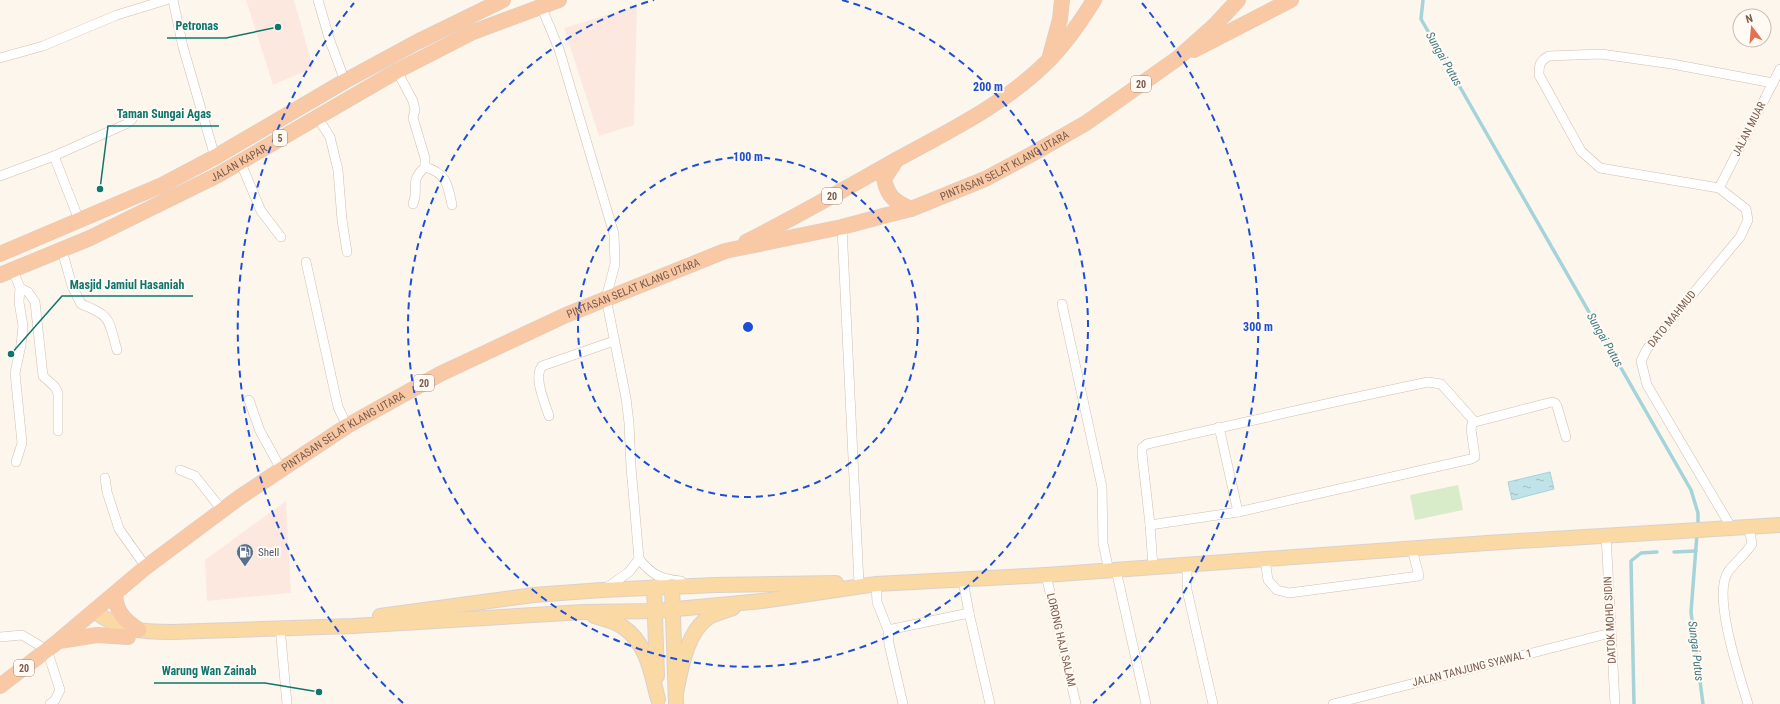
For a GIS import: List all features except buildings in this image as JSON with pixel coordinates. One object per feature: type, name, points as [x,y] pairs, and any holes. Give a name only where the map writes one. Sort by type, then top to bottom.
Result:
[{"type":"highway","name":"JALAN KAPAR","points":[[0,254],[22,246],[162,185],[215,157],[345,81],[417,42],[503,0]]},
{"type":"highway","name":"JALAN KAPAR","points":[[7,272],[62,250],[197,185],[240,162],[397,71],[473,32],[559,0]]},
{"type":"highway","points":[[1048,60],[1060,19],[1062,0]]},
{"type":"highway","name":"PINTASAN SELAT KLANG UTARA","points":[[0,686],[52,646],[146,567],[222,510],[347,426],[450,368],[606,298],[730,250],[792,219],[976,116],[1013,91],[1048,60],[1083,19],[1094,0]]},
{"type":"highway","name":"PINTASAN SELAT KLANG UTARA","points":[[730,250],[842,227],[910,209],[984,179],[1086,123],[1178,58],[1215,25],[1238,0]]},
{"type":"highway","points":[[1178,58],[1291,0]]},
{"type":"highway","points":[[896,161],[884,179],[886,190],[895,202],[910,209]]},
{"type":"highway","points":[[115,594],[120,614],[133,634]]},
{"type":"highway","points":[[52,646],[89,636],[133,634]]},
{"type":"main road","points":[[297,627],[534,595],[602,590],[715,584],[800,582],[876,584],[963,580],[1153,568],[1679,530],[1780,525]]},
{"type":"main road","points":[[91,614],[133,634],[280,627],[353,626],[584,612],[672,610],[762,601],[876,584]]},
{"type":"main road","points":[[672,586],[676,698]]},
{"type":"main road","points":[[654,587],[658,702]]},
{"type":"main road","points":[[676,698],[683,662],[693,635],[709,618],[731,609],[762,601]]},
{"type":"main road","points":[[584,612],[623,627],[639,642],[649,664],[658,702]]},
{"type":"street","points":[[0,58],[44,46],[117,15],[166,0]]},
{"type":"street","points":[[172,0],[183,47],[215,157]]},
{"type":"street","points":[[318,0],[330,41],[345,81]]},
{"type":"street","points":[[541,6],[559,49],[612,227],[615,264],[606,298],[626,398],[638,559],[646,569],[665,580],[715,584]]},
{"type":"street","points":[[1719,188],[1600,168],[1582,151],[1539,76],[1539,66],[1542,60],[1549,56],[1601,54],[1672,64],[1773,83]]},
{"type":"street","name":"JALAN MUAR","points":[[1719,188],[1780,69]]},
{"type":"street","points":[[397,71],[413,101],[415,110],[413,118],[425,158],[425,167],[418,174],[415,181],[416,196],[413,204]]},
{"type":"street","points":[[317,116],[330,137],[338,170],[342,220],[347,252]]},
{"type":"street","points":[[0,176],[54,156],[126,124],[132,119]]},
{"type":"street","points":[[54,156],[79,220]]},
{"type":"street","points":[[240,162],[261,211],[281,237]]},
{"type":"street","points":[[425,167],[434,169],[442,175],[448,186],[452,205]]},
{"type":"street","name":"DATO MAHMUD","points":[[1719,188],[1746,209],[1748,220],[1740,237],[1647,349],[1641,361],[1647,385],[1731,527]]},
{"type":"street","points":[[842,227],[859,584]]},
{"type":"street","points":[[62,250],[72,286],[81,304],[100,311],[108,319],[117,350]]},
{"type":"street","points":[[306,262],[338,408],[347,426]]},
{"type":"street","points":[[7,272],[20,288],[28,292],[35,302],[44,376],[55,386],[58,393],[58,431]]},
{"type":"street","points":[[16,462],[22,443],[15,373],[21,345],[23,326],[19,302],[20,288]]},
{"type":"street","points":[[1062,304],[1102,487],[1103,543],[1112,570],[1146,704]]},
{"type":"street","points":[[549,416],[538,378],[538,370],[542,366],[614,341]]},
{"type":"street","points":[[1153,568],[1142,448],[1147,444],[1428,382],[1441,384],[1475,422]]},
{"type":"street","points":[[249,400],[260,431],[281,469]]},
{"type":"street","points":[[1150,525],[1238,512],[1471,459],[1475,457],[1471,429],[1472,424],[1552,402],[1557,406],[1566,437]]},
{"type":"street","points":[[1219,427],[1238,512]]},
{"type":"street","points":[[180,470],[195,476],[222,510]]},
{"type":"street","points":[[105,478],[107,492],[119,529],[146,567]]},
{"type":"street","points":[[1748,704],[1734,654],[1725,613],[1724,590],[1728,572],[1746,554],[1752,544],[1749,527]]},
{"type":"street","name":"DATOK MOHD SIDIN","points":[[1606,536],[1615,704]]},
{"type":"street","points":[[1265,560],[1268,580],[1277,590],[1289,593],[1419,576],[1412,549]]},
{"type":"street","points":[[602,590],[629,572],[638,559]]},
{"type":"street","points":[[1187,565],[1187,590],[1213,704]]},
{"type":"street","name":"LORONG HAJI SALAM","points":[[1046,575],[1076,704]]},
{"type":"street","points":[[963,580],[968,613],[990,704]]},
{"type":"street","points":[[876,584],[877,602],[888,630],[889,644],[903,704]]},
{"type":"street","points":[[888,630],[968,613]]},
{"type":"street","points":[[280,627],[287,704]]},
{"type":"street","name":"JALAN TANJUNG SYAWAL 1","points":[[1333,704],[1610,633]]},
{"type":"street","points":[[0,637],[22,635],[52,646],[60,690],[56,700],[50,704]]},
{"type":"shaded area","points":[[246,0],[294,0],[313,68],[273,85]]},
{"type":"shaded area","points":[[637,6],[634,125],[599,136],[564,28]]},
{"type":"shaded area","points":[[286,501],[291,593],[207,601],[205,560]]},
{"type":"green space","points":[[1458,485],[1463,510],[1415,520],[1410,495]]},
{"type":"water","points":[[1550,472],[1554,489],[1512,500],[1508,482]]},
{"type":"waterway","name":"Sungai Putus","points":[[1423,0],[1421,19],[1691,490],[1698,513],[1698,528]]},
{"type":"waterway","name":"Sungai Putus","points":[[1697,534],[1691,612],[1703,704]]},
{"type":"waterway","points":[[1674,552],[1696,551]]},
{"type":"waterway","points":[[1634,704],[1631,561],[1641,553],[1657,552]]},
{"type":"place","name":"Petronas","points":[[278,27]]},
{"type":"place","name":"Taman Sungai Agas","points":[[100,189]]},
{"type":"place","name":"Masjid Jamiul Hasaniah","points":[[11,354]]},
{"type":"place","name":"Shell","points":[[245,567]]},
{"type":"place","name":"Warung Wan Zainab","points":[[319,692]]}]
